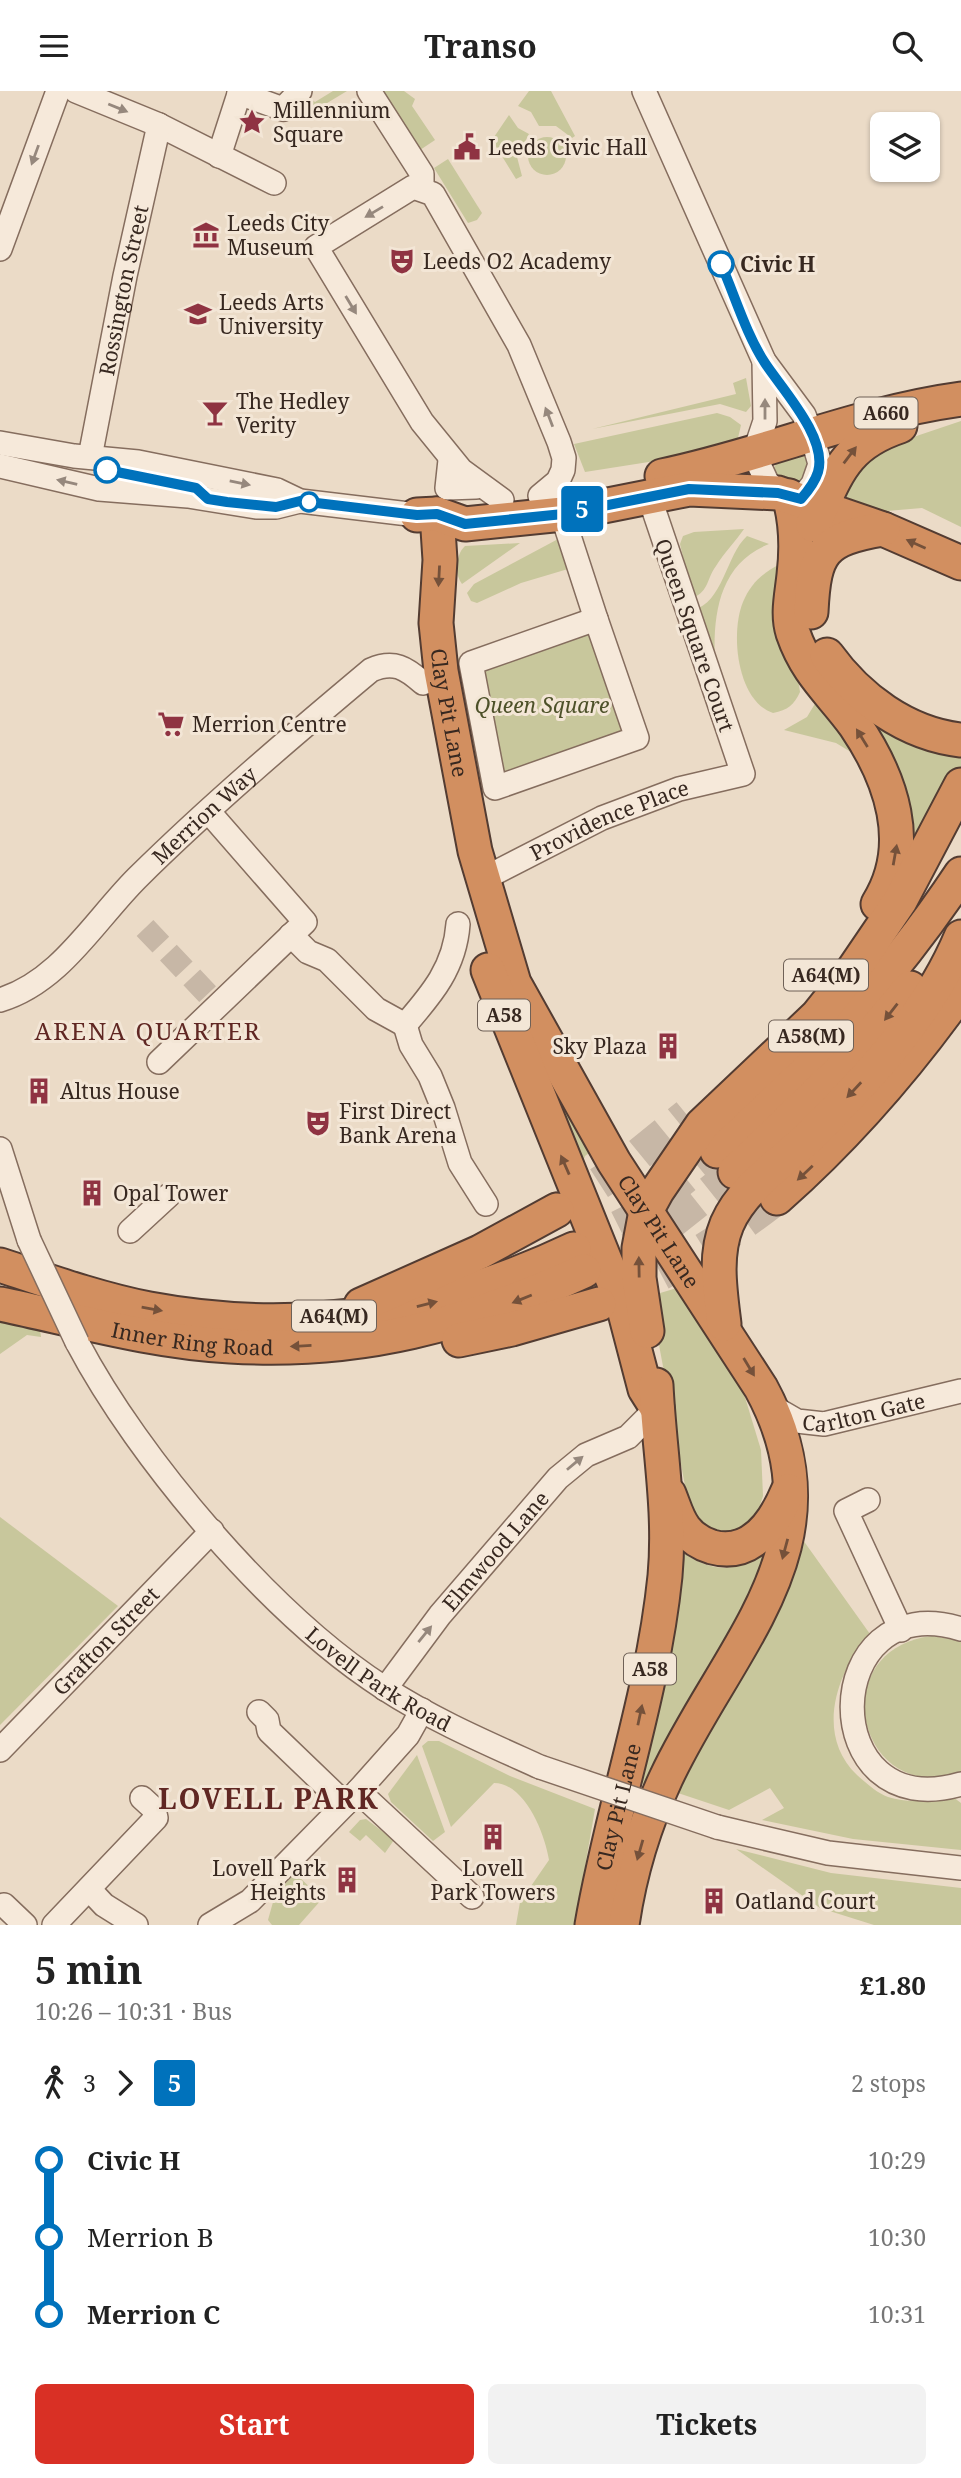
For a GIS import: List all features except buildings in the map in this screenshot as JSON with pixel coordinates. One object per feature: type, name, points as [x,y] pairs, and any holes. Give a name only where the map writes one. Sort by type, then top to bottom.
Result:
[{"type":"highway","name":"A660","points":[[427,514],[465,524],[553,498],[618,486],[754,454],[811,433],[919,405],[961,400]]},
{"type":"highway","points":[[798,499],[857,446],[882,432],[928,418],[961,400]]},
{"type":"highway","name":"A660","points":[[427,514],[464,501],[649,496],[689,489],[798,499],[883,529],[961,563]]},
{"type":"highway","name":"A64(M)","points":[[687,1115],[751,1057],[807,999],[861,932],[884,895],[896,857],[897,828],[892,799],[881,769],[854,725],[813,676],[793,631],[789,603],[794,573],[798,499]]},
{"type":"highway","name":"Clay Pit Lane","points":[[427,514],[416,618],[424,683],[445,804],[477,939],[526,1072],[623,1305],[645,1389],[657,1408],[666,1482],[665,1574],[656,1638],[638,1726],[615,1808],[592,1925]]},
{"type":"highway","name":"Clay Pit Lane","points":[[427,514],[440,560],[437,638],[467,813],[483,879],[514,983],[771,1406],[791,1482],[792,1510],[783,1558],[742,1645],[666,1778],[648,1825],[621,1925]]},
{"type":"highway","points":[[883,529],[844,536],[833,543],[822,556],[813,582],[811,614],[823,651],[848,684],[875,706],[918,727],[961,740]]},
{"type":"highway","name":"A58(M)","points":[[679,1158],[702,1125],[808,1025],[849,976],[900,901],[961,785]]},
{"type":"highway","name":"A58(M)","points":[[644,1196],[679,1158],[766,1081],[892,949],[949,914],[961,874]]},
{"type":"highway","name":"A64(M)","points":[[726,1161],[793,1082],[949,914]]},
{"type":"highway","name":"A58(M)","points":[[725,1329],[719,1268],[731,1217],[739,1203],[809,1137],[894,1045],[928,999],[961,937]]},
{"type":"highway","points":[[777,1198],[876,1101],[911,1061],[961,991]]},
{"type":"highway","name":"A58","points":[[644,1196],[639,1278],[656,1378],[657,1408]]},
{"type":"highway","name":"A64(M)","points":[[343,1329],[557,1210]]},
{"type":"highway","name":"Inner Ring Road","points":[[0,1265],[122,1302],[208,1318],[284,1321],[394,1337],[461,1321],[523,1299],[579,1260]]},
{"type":"highway","name":"Inner Ring Road","points":[[7,1303],[167,1339],[229,1346],[343,1329]]},
{"type":"highway","name":"A64(M)","points":[[343,1329],[406,1347],[454,1341],[512,1329],[599,1304]]},
{"type":"highway","points":[[666,1482],[687,1532],[697,1540],[722,1549],[746,1546],[755,1540],[779,1514],[791,1482]]},
{"type":"street","points":[[0,249],[58,91]]},
{"type":"street","points":[[76,91],[159,125],[274,183]]},
{"type":"street","points":[[219,156],[239,92],[283,109],[300,91]]},
{"type":"street","points":[[369,91],[422,174],[427,191],[519,345],[536,381],[564,458],[563,470],[553,498],[596,619],[637,738],[495,788],[471,663],[596,619]]},
{"type":"street","points":[[647,95],[764,361],[804,415],[811,433],[820,464],[813,484],[798,499],[767,482],[754,454],[765,421],[764,361]]},
{"type":"street","name":"Rossington Street","points":[[90,457],[125,276],[159,125]]},
{"type":"street","points":[[427,191],[413,187],[316,247],[422,422],[461,470],[502,500]]},
{"type":"street","points":[[0,443],[138,462],[267,488],[300,501],[427,514],[439,475],[422,422]]},
{"type":"street","points":[[0,466],[99,489],[187,496],[256,507],[276,507],[300,501]]},
{"type":"street","name":"Queen Square Court","points":[[649,496],[743,774]]},
{"type":"street","name":"Merrion Way","points":[[0,1000],[29,989],[47,976],[135,880],[282,745],[371,670],[381,666],[400,666],[424,683]]},
{"type":"street","name":"Providence Place","points":[[483,879],[602,818],[679,789],[743,774]]},
{"type":"street","points":[[159,1062],[305,922],[215,819]]},
{"type":"street","points":[[405,1025],[434,992],[449,966],[458,923]]},
{"type":"street","points":[[291,936],[309,952],[327,960],[376,1009],[405,1025],[411,1045],[439,1097],[460,1163],[486,1204]]},
{"type":"street","name":"Lovell Park Road","points":[[0,1149],[29,1240],[77,1342],[123,1421],[212,1531],[285,1607],[354,1667],[422,1710],[540,1767],[717,1827],[828,1853],[961,1868]]},
{"type":"street","points":[[130,1231],[168,1195]]},
{"type":"street","name":"Carlton Gate","points":[[771,1406],[797,1421],[814,1425],[961,1391]]},
{"type":"street","name":"Elmwood Lane","points":[[385,1689],[440,1615],[550,1486],[586,1455],[606,1449],[628,1437],[657,1408]]},
{"type":"street","points":[[628,1437],[643,1449],[666,1482]]},
{"type":"street","points":[[869,1500],[839,1507],[901,1630]]},
{"type":"street","name":"Grafton Street","points":[[0,1750],[212,1531]]},
{"type":"street","points":[[955,1786],[925,1789],[894,1780],[872,1763],[853,1730],[851,1695],[858,1672],[881,1643],[901,1630],[923,1624],[956,1627]]},
{"type":"street","points":[[210,1925],[250,1901],[408,1735],[422,1710]]},
{"type":"street","points":[[259,1712],[267,1720],[269,1731],[472,1897]]},
{"type":"street","points":[[54,1925],[156,1818],[154,1809],[142,1798]]},
{"type":"street","points":[[89,1889],[104,1905],[135,1925]]},
{"type":"street","points":[[4,1905],[25,1925]]},
{"type":"green space","points":[[333,91],[347,91],[304,117],[286,109],[307,96],[315,102]]},
{"type":"green space","points":[[381,91],[404,91],[415,99],[412,106],[435,140],[420,150]]},
{"type":"green space","points":[[529,91],[551,91],[575,136],[572,138],[556,126],[539,126],[531,112],[518,106]]},
{"type":"green space","points":[[509,115],[518,128],[529,134],[517,157],[522,176],[516,179],[492,140]]},
{"type":"green space","points":[[547,137],[561,142],[566,156],[561,170],[547,175],[533,170],[528,156],[533,142]]},
{"type":"green space","points":[[448,159],[482,213],[477,220],[468,223],[434,168]]},
{"type":"green space","points":[[746,378],[751,406],[746,412],[720,404],[592,429],[736,394],[733,383]]},
{"type":"green space","points":[[717,413],[730,417],[741,425],[738,438],[655,461],[585,472],[574,444]]},
{"type":"green space","points":[[961,421],[961,527],[922,508],[875,512],[847,498],[844,485],[872,451]]},
{"type":"green space","points":[[807,450],[809,469],[801,480],[796,483],[777,476],[773,470],[778,460]]},
{"type":"green space","points":[[744,529],[719,561],[705,588],[693,598],[680,544],[683,536],[694,532]]},
{"type":"green space","points":[[747,536],[769,544],[750,554],[737,567],[720,600],[715,638],[716,677],[693,610],[703,606],[718,589],[740,544]]},
{"type":"green space","points":[[560,538],[568,569],[521,583],[477,603],[471,601],[467,593],[474,584]]},
{"type":"green space","points":[[520,543],[462,584],[459,580],[457,564],[465,546]]},
{"type":"green space","points":[[780,564],[800,692],[790,706],[773,713],[761,706],[751,695],[744,681],[737,648],[737,631],[743,602],[750,589],[763,575]]},
{"type":"green space","name":"Queen Square","points":[[596,619],[637,738],[495,788],[471,663]]},
{"type":"green space","points":[[462,657],[484,793],[480,793],[458,658]]},
{"type":"green space","points":[[819,697],[864,760],[836,743],[784,730],[807,717]]},
{"type":"green space","points":[[854,705],[961,750],[961,776],[905,879]]},
{"type":"green space","points":[[559,1093],[593,1150],[585,1156],[581,1167],[555,1095]]},
{"type":"green space","points":[[677,1288],[744,1394],[761,1450],[763,1496],[755,1520],[739,1535],[719,1535],[706,1530],[688,1502],[650,1296]]},
{"type":"green space","points":[[0,1320],[40,1329],[41,1337],[27,1335],[0,1354]]},
{"type":"green space","points":[[0,1517],[118,1606],[0,1725]]},
{"type":"green space","points":[[803,1540],[870,1634],[848,1666],[835,1704],[834,1723],[844,1759],[857,1775],[888,1797],[912,1801],[953,1797],[961,1803],[961,1850],[853,1839],[762,1820],[784,1808],[770,1788],[729,1810],[678,1793],[790,1580]]},
{"type":"green space","points":[[679,1550],[700,1562],[720,1568],[740,1565],[767,1552],[771,1562],[647,1785],[634,1781]]},
{"type":"green space","points":[[932,1636],[961,1641],[961,1773],[925,1777],[897,1768],[877,1748],[866,1722],[865,1694],[875,1668],[897,1647]]},
{"type":"green space","points":[[428,1741],[439,1741],[510,1776],[595,1809],[575,1925],[516,1925],[520,1902],[549,1860],[538,1824],[515,1791],[494,1783],[451,1827],[422,1746]]},
{"type":"green space","points":[[417,1755],[445,1832],[433,1841],[391,1802],[388,1794]]},
{"type":"green space","points":[[366,1819],[394,1840],[385,1853],[366,1835],[360,1841],[349,1832],[360,1820]]},
{"type":"green space","points":[[736,1849],[831,1873],[961,1888],[961,1925],[874,1925],[820,1908]]},
{"type":"green space","points":[[295,1873],[322,1899],[299,1925],[272,1925],[268,1920],[275,1895]]},
{"type":"tunnel","points":[[145,928],[218,1005]]},
{"type":"tunnel","points":[[557,1210],[621,1169],[687,1115]]},
{"type":"tunnel","points":[[574,1249],[634,1219],[717,1151]]},
{"type":"tunnel","points":[[584,1271],[653,1237],[735,1172]]},
{"type":"tunnel","points":[[616,1296],[699,1252],[777,1198]]},
{"type":"bus line","name":"5","points":[[107,470],[196,488],[208,499],[256,507],[276,507],[300,501],[417,515],[437,514],[465,524],[563,514],[689,489],[778,493],[801,499],[813,484],[820,464],[811,433],[804,415],[764,361],[721,264]]},
{"type":"place","name":"Millennium Square","points":[[252,122]]},
{"type":"place","name":"Leeds Civic Hall","points":[[467,147]]},
{"type":"place","name":"Leeds City Museum","points":[[206,235]]},
{"type":"place","name":"Leeds O2 Academy","points":[[402,261]]},
{"type":"place","name":"Civic H","points":[[721,264]]},
{"type":"place","name":"Leeds Arts University","points":[[198,314]]},
{"type":"place","name":"The Hedley Verity","points":[[215,413]]},
{"type":"place","name":"Merrion Centre","points":[[171,724]]},
{"type":"place","name":"Sky Plaza","points":[[668,1046]]},
{"type":"place","name":"Altus House","points":[[39,1091]]},
{"type":"place","name":"First Direct Bank Arena","points":[[318,1123]]},
{"type":"place","name":"Opal Tower","points":[[92,1193]]},
{"type":"place","name":"Lovell Park Towers","points":[[493,1837]]},
{"type":"place","name":"Lovell Park Heights","points":[[347,1880]]},
{"type":"place","name":"Oatland Court","points":[[714,1901]]},
{"type":"district","name":"ARENA QUARTER","points":[[148,1030]]},
{"type":"district","name":"LOVELL PARK","points":[[269,1798]]}]
